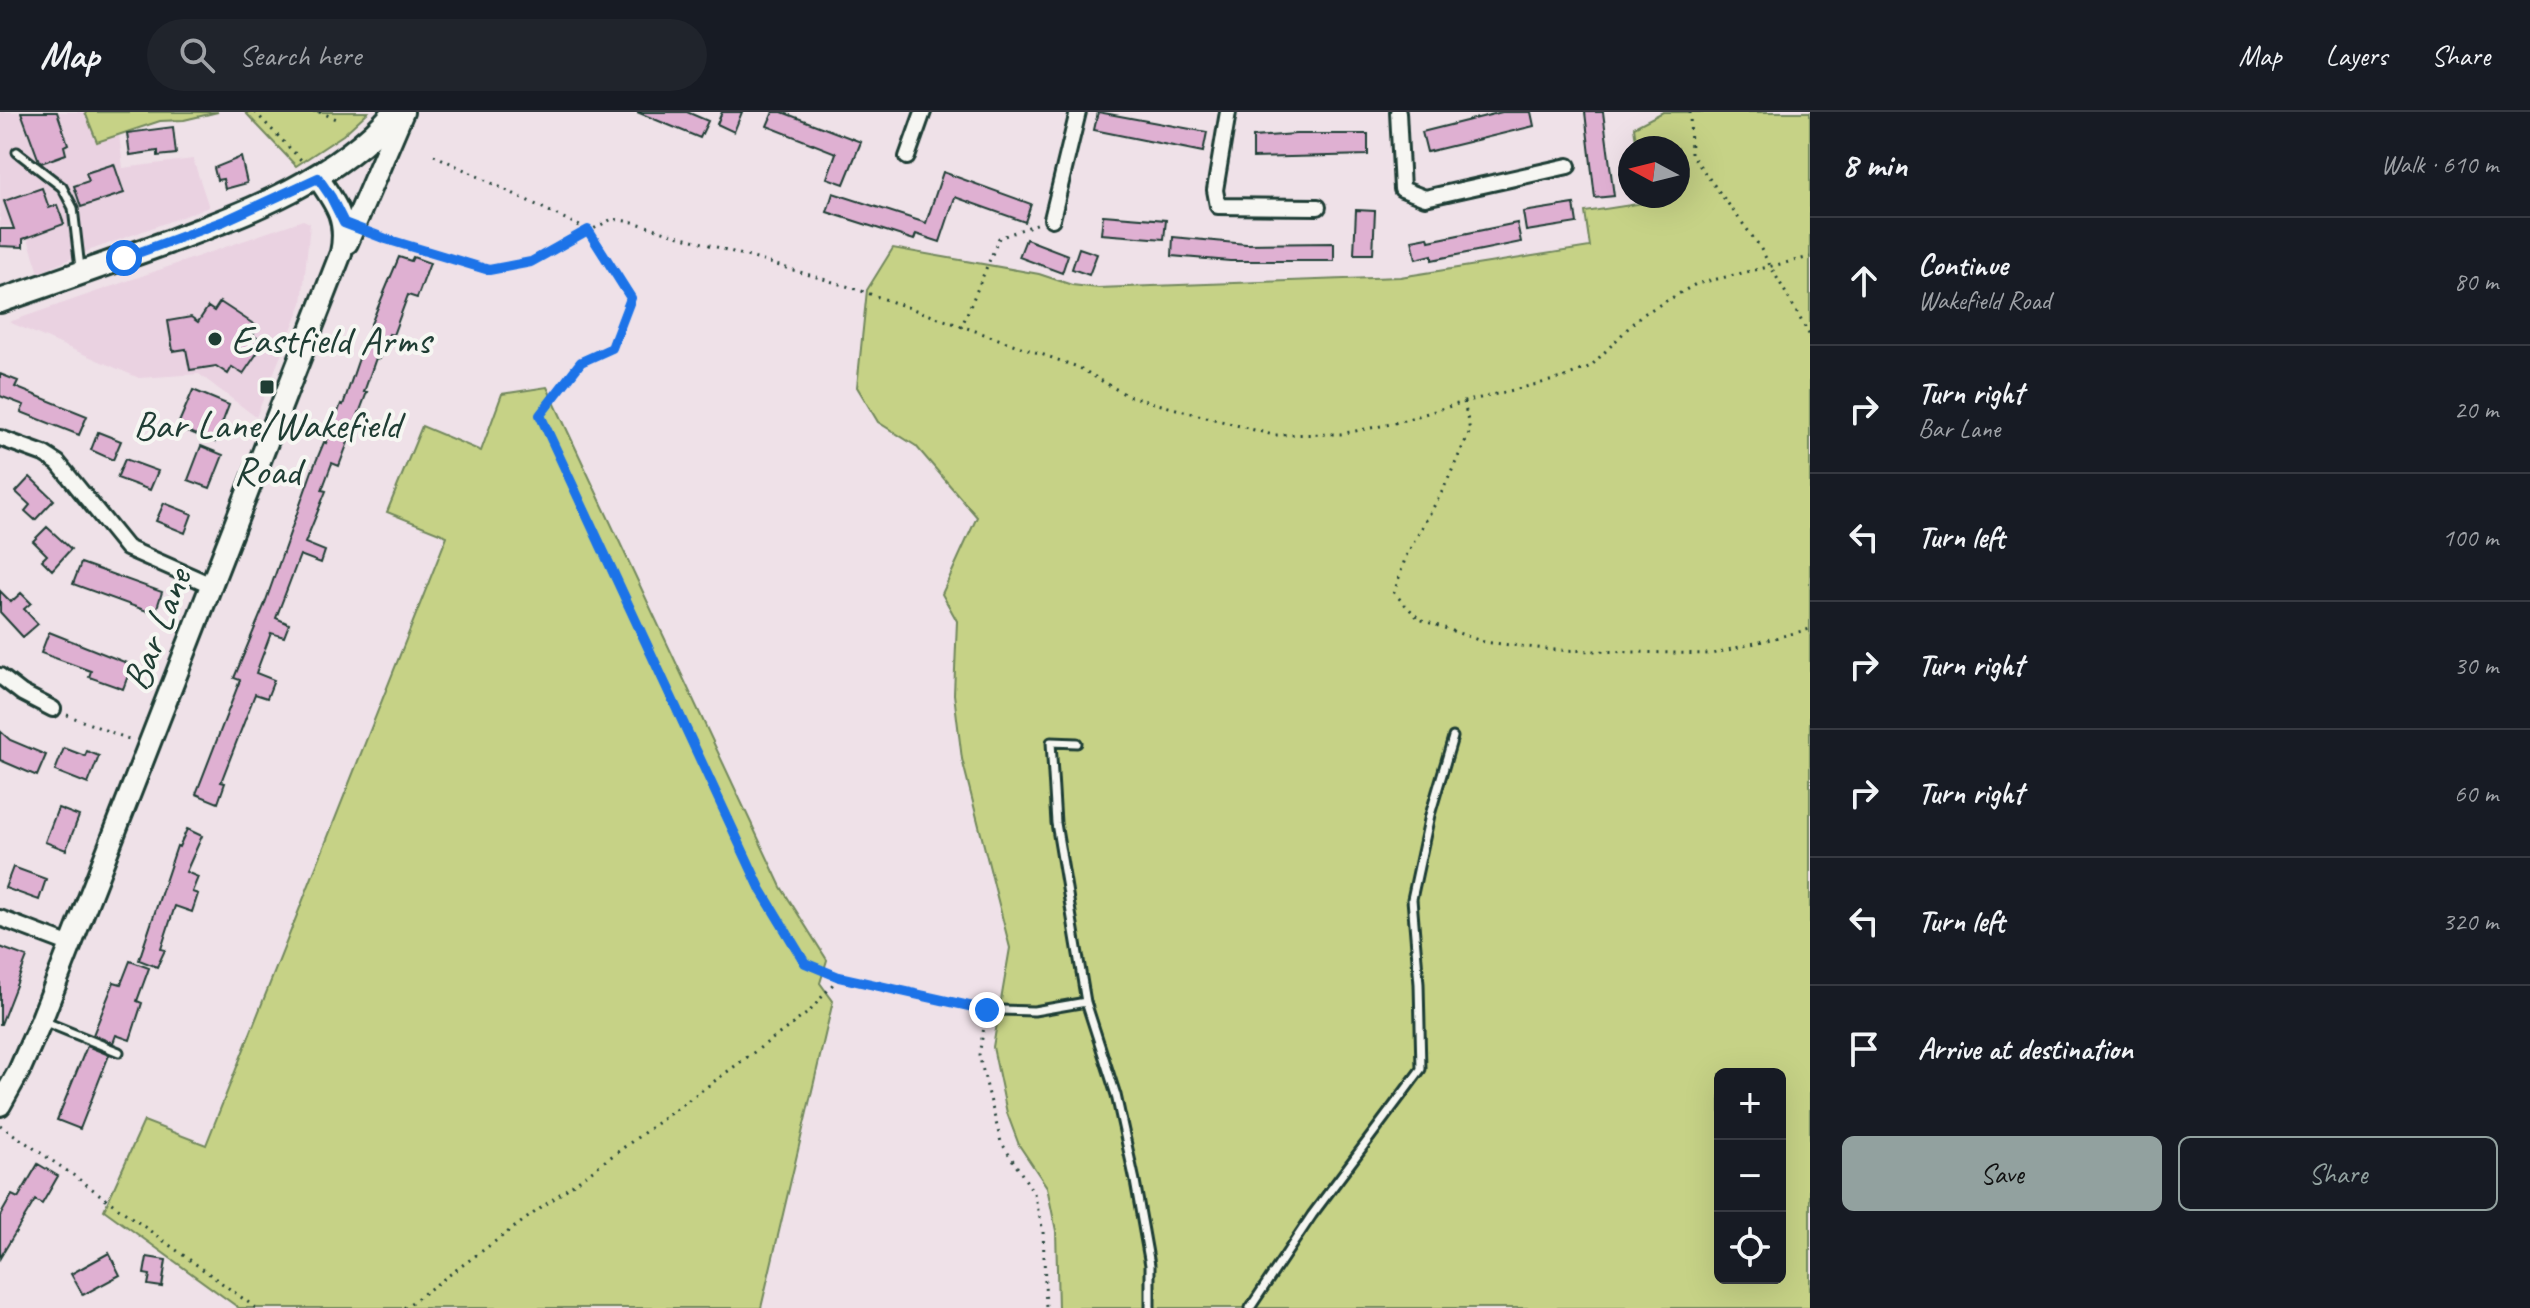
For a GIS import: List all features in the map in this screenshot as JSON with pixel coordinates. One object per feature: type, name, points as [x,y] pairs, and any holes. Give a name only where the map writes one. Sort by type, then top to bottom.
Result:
[{"type":"main road","points":[[0,301],[224,221],[318,178],[356,149],[395,112]]},
{"type":"main road","points":[[341,253],[403,112]]},
{"type":"main road","name":"Bar Lane","points":[[0,1105],[41,1021],[341,253],[344,223],[318,178]]},
{"type":"street","points":[[907,157],[923,112]]},
{"type":"street","points":[[1052,219],[1078,112]]},
{"type":"street","points":[[1228,112],[1215,190],[1218,206],[1318,207]]},
{"type":"street","points":[[1398,112],[1402,189],[1425,198],[1568,166]]},
{"type":"street","points":[[0,438],[44,454],[58,463],[127,548],[211,585]]},
{"type":"street","points":[[0,676],[22,693],[53,709]]},
{"type":"street","points":[[0,918],[71,945]]},
{"type":"lane","points":[[17,152],[62,187],[73,208],[81,274]]},
{"type":"lane","points":[[1250,1308],[1312,1215],[1421,1069],[1419,984],[1412,899],[1430,815],[1453,737]]},
{"type":"lane","points":[[1077,743],[1051,742],[1056,823],[1086,1002],[1116,1095],[1135,1181],[1150,1265],[1150,1308]]},
{"type":"lane","points":[[1000,1010],[1034,1011],[1086,1002]]},
{"type":"lane","points":[[41,1021],[119,1052]]},
{"type":"path","points":[[255,112],[318,178]]},
{"type":"path","points":[[319,112],[337,119]]},
{"type":"path","points":[[1690,112],[1691,154],[1758,244],[1810,336]]},
{"type":"path","points":[[434,155],[588,230],[631,298],[612,348],[581,362],[540,415],[761,890],[805,963],[839,977],[987,1010],[979,1055],[1001,1142],[1034,1193],[1043,1231],[1046,1308]]},
{"type":"path","points":[[355,227],[489,270],[531,262],[612,219],[633,222],[853,288],[1078,367],[1128,396],[1273,435],[1340,434],[1391,424],[1562,378],[1591,366],[1640,316],[1696,284],[1810,257]]},
{"type":"path","points":[[961,328],[999,238],[1052,219]]},
{"type":"path","points":[[1464,402],[1470,431],[1443,490],[1406,556],[1394,593],[1419,619],[1484,642],[1555,650],[1712,654],[1810,629]]},
{"type":"path","points":[[53,709],[149,747]]},
{"type":"path","points":[[404,1308],[809,1012],[839,977]]},
{"type":"path","points":[[0,1125],[256,1308]]},
{"type":"shaded area","points":[[0,112],[85,112],[97,142],[119,134],[123,168],[193,159],[209,207],[88,251],[39,273],[24,226],[0,227]]},
{"type":"shaded area","points":[[303,220],[310,223],[302,303],[256,417],[199,374],[139,378],[9,322]]},
{"type":"green space","points":[[85,112],[218,112],[184,120],[160,121],[97,142]]},
{"type":"green space","points":[[245,112],[368,112],[343,135],[296,166]]},
{"type":"green space","points":[[1663,112],[1810,112],[1810,1308],[1058,1308],[1056,1231],[1047,1187],[1019,1145],[1007,1113],[993,1047],[1010,948],[962,759],[954,694],[957,621],[942,594],[977,517],[916,446],[878,422],[857,387],[867,290],[893,248],[1039,274],[1072,285],[1098,288],[1400,277],[1590,247],[1585,212],[1618,207],[1690,208],[1690,136],[1635,136],[1634,127]]},
{"type":"green space","points":[[547,387],[781,887],[827,960],[820,983],[833,1001],[761,1308],[239,1308],[104,1210],[144,1121],[206,1145],[447,536],[387,512],[422,426],[481,451],[502,394]]},
{"type":"building","points":[[21,112],[57,112],[68,144],[64,146],[66,154],[41,163]]},
{"type":"building","points":[[637,112],[687,112],[708,121],[700,138]]},
{"type":"building","points":[[722,112],[742,112],[734,132],[717,124]]},
{"type":"building","points":[[773,112],[782,112],[861,142],[844,184],[827,178],[836,153],[767,126]]},
{"type":"building","points":[[1098,112],[1207,132],[1203,152],[1094,130]]},
{"type":"building","points":[[1502,112],[1531,112],[1534,126],[1427,152],[1422,132]]},
{"type":"building","points":[[1585,112],[1603,112],[1614,196],[1595,198]]},
{"type":"building","points":[[173,127],[176,154],[158,156],[158,151],[130,155],[127,133]]},
{"type":"building","points":[[1368,134],[1368,155],[1253,158],[1253,137]]},
{"type":"building","points":[[241,157],[247,183],[225,189],[223,179],[217,180],[214,168]]},
{"type":"building","points":[[114,164],[124,193],[81,207],[74,186],[89,181],[86,173]]},
{"type":"building","points":[[943,172],[1031,204],[1025,222],[955,197],[940,242],[916,234],[914,240],[827,212],[833,193],[926,223]]},
{"type":"building","points":[[42,188],[49,208],[57,205],[64,224],[23,239],[23,247],[0,246],[0,229],[14,229],[4,201]]},
{"type":"building","points":[[1574,204],[1577,223],[1526,231],[1523,212]]},
{"type":"building","points":[[1356,210],[1375,211],[1373,254],[1354,254]]},
{"type":"building","points":[[1103,215],[1166,220],[1164,239],[1101,234]]},
{"type":"building","points":[[1517,223],[1521,242],[1432,260],[1432,255],[1416,259],[1412,240],[1428,237],[1429,241]]},
{"type":"building","points":[[1173,237],[1246,244],[1334,243],[1334,261],[1230,261],[1172,256]]},
{"type":"building","points":[[1026,239],[1068,255],[1062,273],[1019,257]]},
{"type":"building","points":[[1079,248],[1097,254],[1089,275],[1072,269]]},
{"type":"building","points":[[399,257],[411,261],[413,257],[430,263],[417,298],[408,295],[393,335],[389,334],[379,359],[376,358],[364,392],[367,392],[339,466],[332,463],[322,490],[326,491],[305,543],[325,551],[321,563],[300,555],[276,618],[289,624],[284,637],[271,633],[256,673],[274,680],[267,698],[255,694],[221,782],[225,783],[218,803],[196,794],[240,680],[234,678],[264,606],[312,471],[343,405],[370,326]]},
{"type":"building","name":"Eastfield Arms","points":[[220,302],[258,327],[253,335],[264,343],[243,374],[232,367],[228,374],[216,366],[190,370],[186,349],[173,351],[168,321],[191,317],[198,322],[208,307],[214,311]]},
{"type":"building","points":[[0,374],[18,381],[15,387],[87,416],[79,435],[21,412],[24,405],[0,396]]},
{"type":"building","points":[[193,390],[229,405],[215,442],[177,427]]},
{"type":"building","points":[[98,432],[121,441],[113,460],[91,450]]},
{"type":"building","points":[[201,446],[223,455],[210,488],[188,480]]},
{"type":"building","points":[[125,459],[158,471],[150,490],[117,478]]},
{"type":"building","points":[[30,477],[54,500],[35,520],[25,511],[30,505],[16,492]]},
{"type":"building","points":[[164,503],[192,514],[185,533],[156,521]]},
{"type":"building","points":[[47,527],[71,549],[52,570],[42,560],[47,555],[33,541]]},
{"type":"building","points":[[81,563],[162,592],[155,614],[73,584]]},
{"type":"building","points":[[0,591],[11,602],[21,593],[31,603],[24,609],[38,624],[23,637],[0,612]]},
{"type":"building","points":[[49,632],[132,665],[123,689],[89,677],[91,671],[41,653]]},
{"type":"building","points":[[0,731],[10,740],[46,755],[37,776],[0,760]]},
{"type":"building","points":[[64,748],[85,756],[87,751],[99,756],[88,784],[55,771]]},
{"type":"building","points":[[58,808],[79,816],[66,850],[45,842]]},
{"type":"building","points":[[187,829],[202,836],[186,872],[198,877],[192,892],[198,894],[192,912],[175,906],[161,949],[165,950],[157,967],[139,960],[177,846]]},
{"type":"building","points":[[13,867],[46,879],[39,900],[5,888]]},
{"type":"building","points":[[0,947],[27,957],[1,1024],[0,1024]]},
{"type":"building","points":[[130,961],[149,968],[137,1001],[142,1003],[130,1040],[116,1035],[113,1043],[93,1035],[114,982],[121,984]]},
{"type":"building","points":[[87,1046],[109,1055],[80,1129],[57,1120]]},
{"type":"building","points":[[38,1164],[58,1176],[42,1204],[35,1200],[0,1258],[0,1216],[12,1195],[18,1198]]},
{"type":"building","points":[[109,1253],[120,1275],[83,1295],[71,1274]]},
{"type":"building","points":[[147,1257],[166,1260],[162,1287],[148,1285],[150,1275],[144,1274]]},
{"type":"place","name":"Eastfield Arms","points":[[215,339]]},
{"type":"place","name":"Bar Lane/Wakefield Road","points":[[267,387]]},
{"type":"route","points":[[124,258],[224,221],[318,178],[344,223],[489,270],[531,262],[588,230],[631,298],[612,348],[581,362],[540,415],[761,890],[805,963],[839,977],[987,1010]]}]
